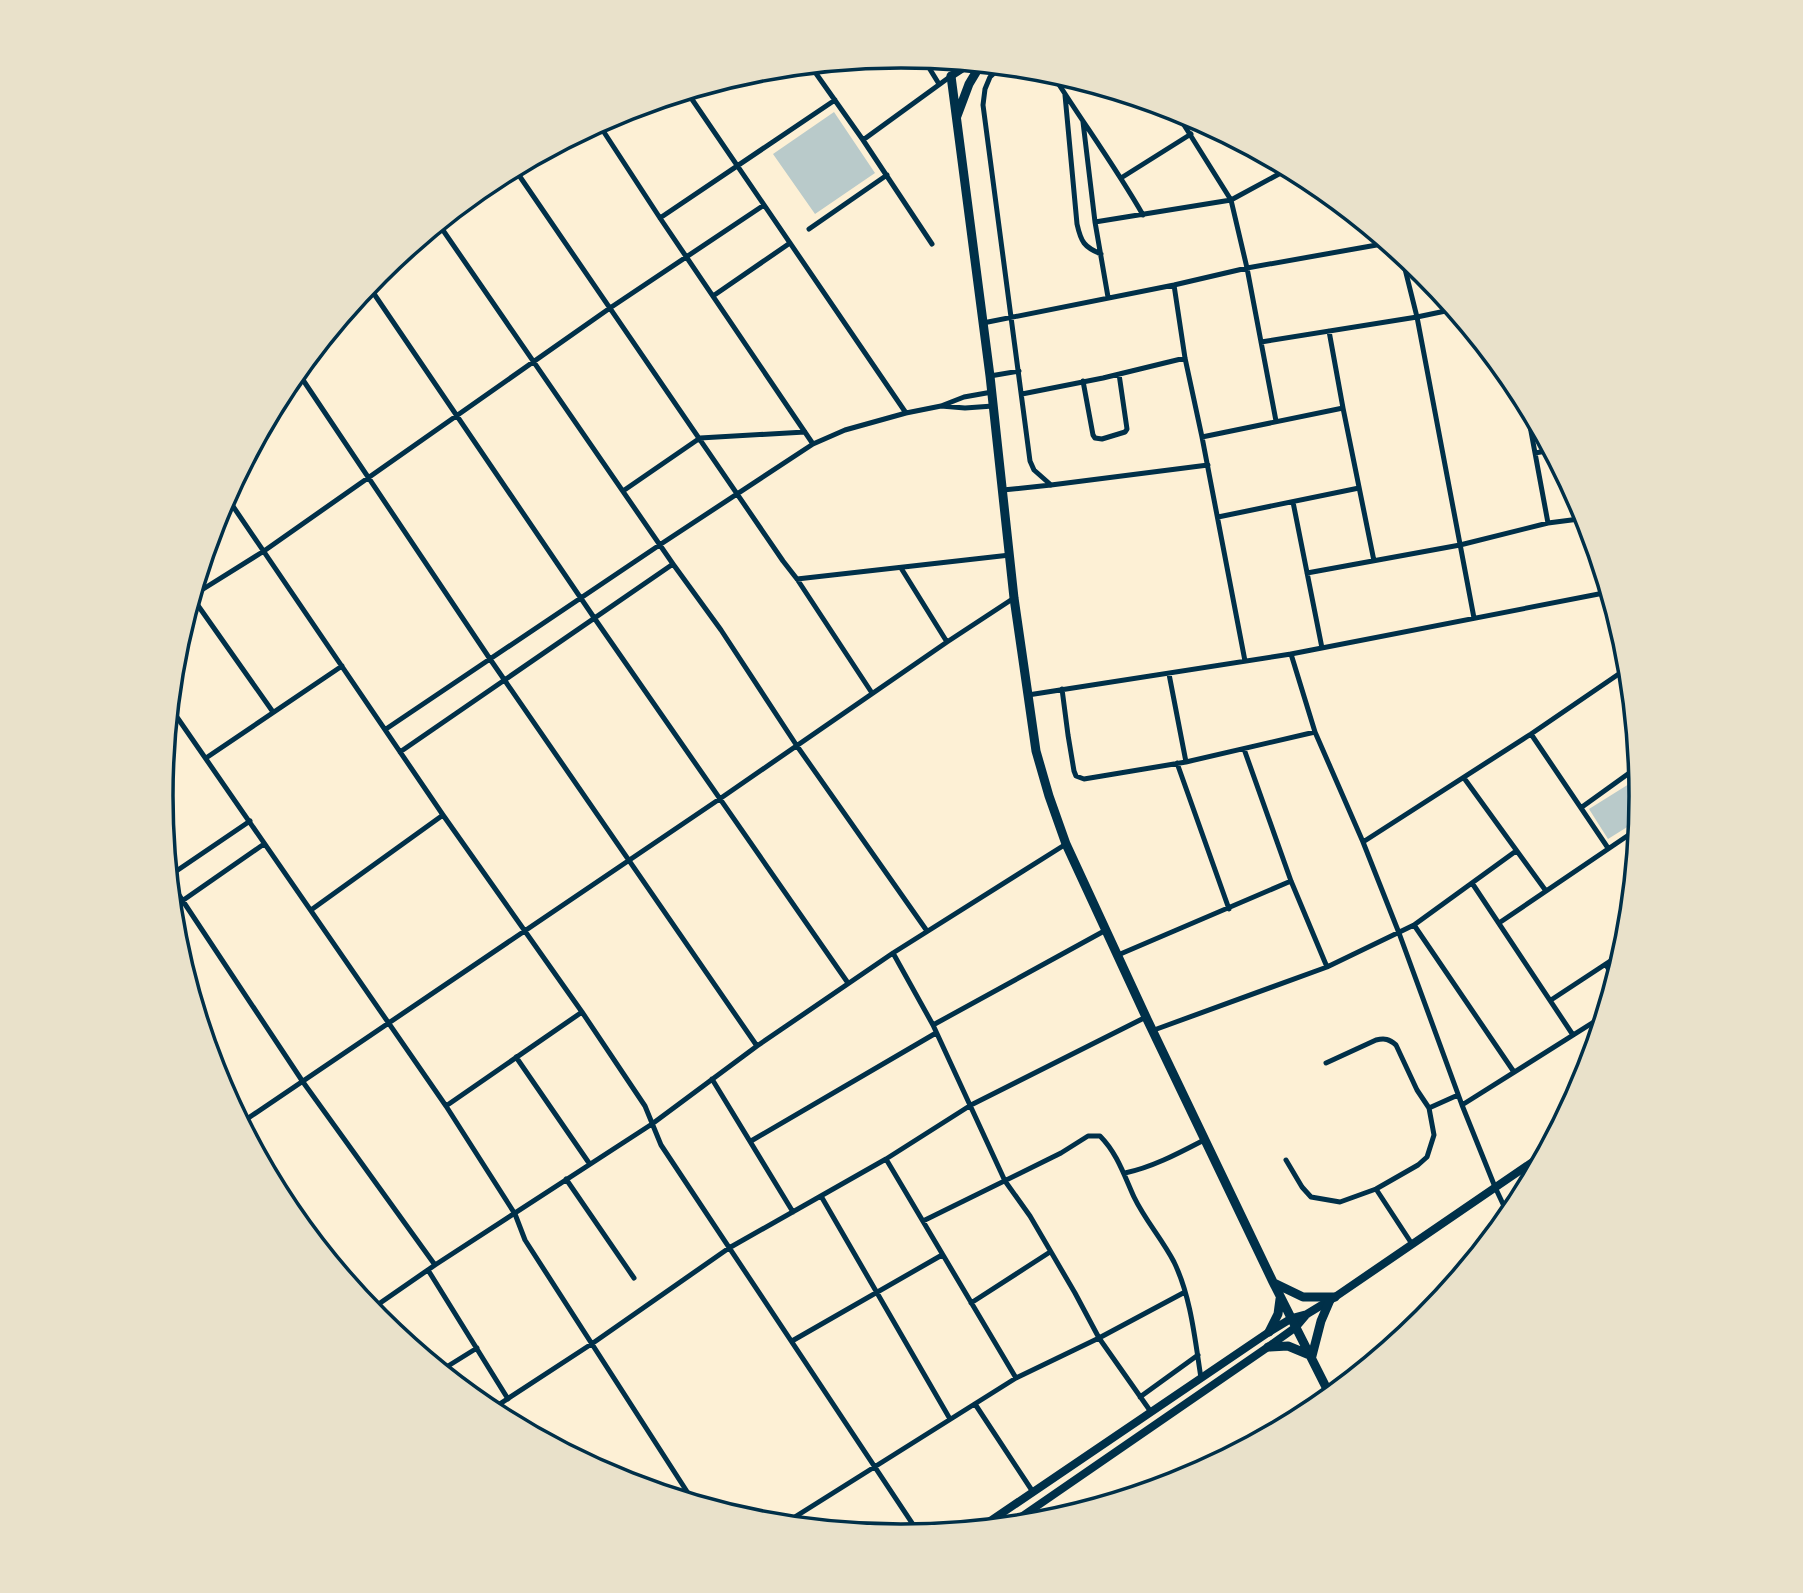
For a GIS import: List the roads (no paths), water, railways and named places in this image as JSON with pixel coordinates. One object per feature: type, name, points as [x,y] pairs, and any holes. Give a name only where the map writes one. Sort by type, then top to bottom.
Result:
[{"type":"main road","points":[[959,71],[951,76],[956,121],[992,392],[1014,598],[1036,751],[1066,844],[1204,1140],[1326,1387]]},
{"type":"main road","points":[[956,121],[976,72]]},
{"type":"main road","points":[[993,1519],[1269,1332],[1294,1322],[1333,1298],[1531,1163]]},
{"type":"main road","points":[[1273,1282],[1303,1297],[1333,1298]]},
{"type":"main road","points":[[1269,1332],[1278,1314],[1281,1297]]},
{"type":"main road","points":[[1312,1356],[1321,1321],[1333,1298]]},
{"type":"main road","points":[[1027,1514],[1268,1347],[1294,1322]]},
{"type":"main road","points":[[1268,1347],[1288,1346],[1312,1356]]},
{"type":"street","points":[[931,69],[939,84]]},
{"type":"street","points":[[816,73],[932,244]]},
{"type":"street","points":[[994,74],[985,89],[984,105],[1010,317],[1030,461],[1034,470],[1051,485]]},
{"type":"street","points":[[863,140],[951,76]]},
{"type":"street","points":[[1059,86],[1122,178],[1143,215]]},
{"type":"street","points":[[1065,95],[1077,224],[1080,237],[1089,249],[1101,254]]},
{"type":"street","points":[[692,99],[906,413]]},
{"type":"street","points":[[660,218],[835,100]]},
{"type":"street","points":[[1083,122],[1108,297]]},
{"type":"street","points":[[1186,127],[1231,200],[1247,268],[1276,421]]},
{"type":"street","points":[[604,132],[813,444]]},
{"type":"street","points":[[1122,178],[1191,134]]},
{"type":"street","points":[[1096,222],[1231,200],[1280,174]]},
{"type":"street","points":[[809,229],[887,175]]},
{"type":"street","points":[[520,177],[797,579],[872,693]]},
{"type":"street","points":[[204,589],[264,551],[610,308],[764,205]]},
{"type":"street","points":[[443,231],[927,931]]},
{"type":"street","points":[[713,296],[790,243]]},
{"type":"street","points":[[983,323],[1247,268],[1377,245]]},
{"type":"street","points":[[1406,272],[1417,317],[1474,618]]},
{"type":"street","points":[[1174,285],[1185,358],[1245,661]]},
{"type":"street","points":[[375,295],[848,984]]},
{"type":"street","points":[[1261,342],[1444,311]]},
{"type":"street","points":[[1329,331],[1374,561]]},
{"type":"street","points":[[1022,394],[1185,358]]},
{"type":"street","points":[[990,376],[1019,371]]},
{"type":"street","points":[[1083,382],[1093,435],[1102,439],[1127,429],[1119,374]]},
{"type":"street","points":[[304,381],[490,659],[757,1046]]},
{"type":"street","points":[[386,729],[813,444],[845,430],[941,406],[964,397],[992,392]]},
{"type":"street","points":[[941,406],[993,406]]},
{"type":"street","points":[[1202,438],[1343,408]]},
{"type":"street","points":[[1531,430],[1548,523]]},
{"type":"street","points":[[623,491],[700,438],[805,432]]},
{"type":"street","points":[[1535,453],[1543,452]]},
{"type":"street","points":[[1003,490],[1208,465]]},
{"type":"street","points":[[1217,517],[1359,488]]},
{"type":"street","points":[[1293,502],[1322,648]]},
{"type":"street","points":[[234,507],[645,1106],[657,1139],[913,1525]]},
{"type":"street","points":[[1307,573],[1460,545],[1548,523],[1575,520]]},
{"type":"street","points":[[797,579],[1010,555]]},
{"type":"street","points":[[400,752],[673,564]]},
{"type":"street","points":[[901,568],[947,642]]},
{"type":"street","points":[[1028,695],[1291,654],[1601,594]]},
{"type":"street","points":[[248,1119],[1014,598]]},
{"type":"street","points":[[199,606],[273,712]]},
{"type":"street","points":[[1291,654],[1315,732],[1363,842],[1458,1095],[1504,1205]]},
{"type":"street","points":[[206,758],[342,666]]},
{"type":"street","points":[[1169,674],[1186,762]]},
{"type":"street","points":[[1363,842],[1619,674]]},
{"type":"street","points":[[1062,689],[1076,776],[1084,779],[1186,762],[1315,732]]},
{"type":"street","points":[[178,718],[446,1106],[514,1214],[525,1240],[688,1492]]},
{"type":"street","points":[[1531,734],[1608,848]]},
{"type":"street","points":[[1244,749],[1291,881],[1327,967]]},
{"type":"street","points":[[1177,763],[1229,909]]},
{"type":"street","points":[[1581,807],[1629,773]]},
{"type":"street","points":[[1464,778],[1546,891]]},
{"type":"street","points":[[311,910],[443,815]]},
{"type":"street","points":[[177,872],[250,821]]},
{"type":"street","points":[[1499,923],[1628,835]]},
{"type":"street","points":[[183,901],[264,844]]},
{"type":"street","points":[[380,1303],[652,1124],[757,1046],[893,953],[1066,844]]},
{"type":"street","points":[[1154,1030],[1327,967],[1399,933],[1516,851]]},
{"type":"street","points":[[1118,955],[1291,881]]},
{"type":"street","points":[[1472,883],[1573,1035]]},
{"type":"street","points":[[180,895],[303,1082],[435,1265]]},
{"type":"street","points":[[1414,925],[1514,1072]]},
{"type":"street","points":[[933,1026],[1106,930]]},
{"type":"street","points":[[893,953],[933,1026],[1005,1181],[1030,1216],[1099,1338],[1151,1412]]},
{"type":"street","points":[[1551,1000],[1611,962]]},
{"type":"street","points":[[1606,965],[1609,969]]},
{"type":"street","points":[[446,1106],[582,1012]]},
{"type":"street","points":[[500,1404],[729,1248],[886,1159],[971,1105],[1146,1017]]},
{"type":"street","points":[[1462,1105],[1594,1022]]},
{"type":"street","points":[[751,1141],[936,1033]]},
{"type":"street","points":[[1286,1160],[1311,1197],[1340,1202],[1376,1189],[1419,1165],[1427,1157],[1434,1135],[1429,1108],[1417,1090],[1396,1045],[1383,1038],[1326,1063]]},
{"type":"street","points":[[516,1057],[589,1163]]},
{"type":"street","points":[[712,1079],[793,1212]]},
{"type":"street","points":[[1429,1108],[1458,1095]]},
{"type":"street","points":[[923,1221],[1061,1153],[1088,1136],[1100,1136],[1109,1144],[1135,1198],[1173,1261],[1185,1292],[1201,1378]]},
{"type":"street","points":[[1125,1173],[1167,1159],[1204,1140]]},
{"type":"street","points":[[886,1159],[1016,1378]]},
{"type":"street","points":[[566,1179],[634,1278]]},
{"type":"street","points":[[1376,1189],[1412,1244]]},
{"type":"street","points":[[821,1196],[950,1419]]},
{"type":"street","points":[[971,1303],[1050,1252]]},
{"type":"street","points":[[792,1341],[942,1255]]},
{"type":"street","points":[[428,1270],[508,1399]]},
{"type":"street","points":[[795,1517],[1016,1378],[1185,1292]]},
{"type":"street","points":[[448,1366],[477,1348]]},
{"type":"street","points":[[1140,1397],[1198,1355]]},
{"type":"street","points":[[975,1404],[1033,1492]]}]
